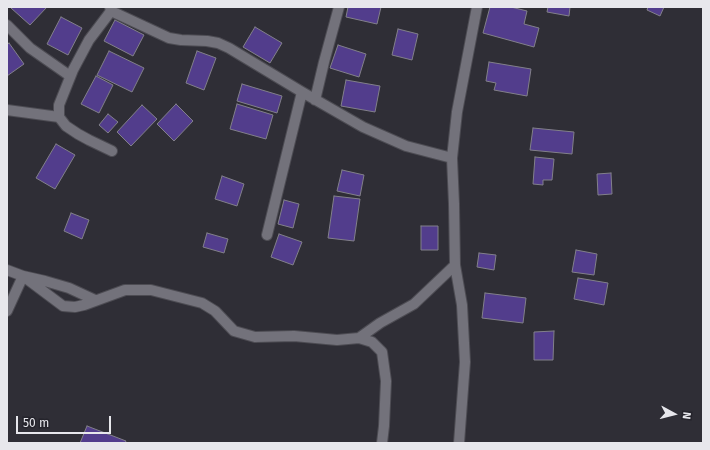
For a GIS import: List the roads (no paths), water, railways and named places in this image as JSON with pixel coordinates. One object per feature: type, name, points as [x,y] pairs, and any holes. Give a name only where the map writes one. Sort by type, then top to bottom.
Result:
[{"type":"street","points":[[315,100],[339,7]]},
{"type":"street","points":[[459,443],[465,362],[462,305],[455,264],[452,158],[458,112],[477,7]]},
{"type":"street","points":[[112,151],[78,134],[66,126],[59,117],[59,105],[70,76],[89,40],[110,9],[169,38],[181,40],[207,40],[218,43],[363,127],[406,146],[452,158]]},
{"type":"street","points":[[7,25],[30,48],[70,76]]},
{"type":"street","points":[[267,235],[302,92]]},
{"type":"street","points":[[7,110],[59,117]]},
{"type":"street","points":[[359,338],[380,323],[414,304],[455,264]]},
{"type":"street","points":[[7,270],[23,276],[69,288],[95,300]]},
{"type":"street","points":[[23,276],[63,306],[75,307],[84,305],[125,290],[151,290],[202,303],[215,311],[234,331],[255,337],[294,336],[338,340],[359,338],[372,342],[382,352],[386,381],[382,443]]},
{"type":"street","points":[[7,311],[23,276]]}]
